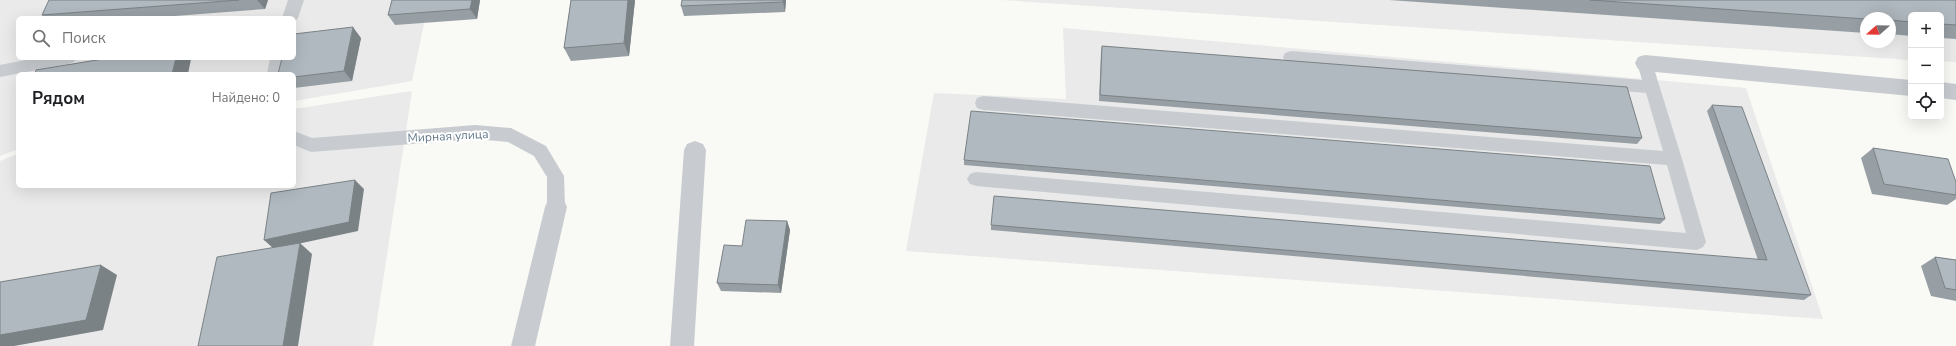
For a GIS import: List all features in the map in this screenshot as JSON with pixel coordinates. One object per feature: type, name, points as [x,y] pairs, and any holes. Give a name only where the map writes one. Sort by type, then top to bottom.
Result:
[{"type":"street","points":[[1645,63],[1908,88]]},
{"type":"street","points":[[1944,90],[1956,92]]},
{"type":"street","points":[[682,346],[695,150]]},
{"type":"street","name":"Мирная улица","points":[[523,346],[556,207]]},
{"type":"lane","points":[[291,16],[296,0]]},
{"type":"lane","points":[[1291,56],[1652,87]]},
{"type":"lane","points":[[0,71],[58,60]]},
{"type":"lane","points":[[275,72],[278,60]]},
{"type":"lane","points":[[976,179],[1697,242],[1645,63]]},
{"type":"lane","points":[[983,103],[1674,159]]},
{"type":"lane","name":"Мирная улица","points":[[296,139],[310,145],[475,132],[511,135],[540,151],[555,176],[556,207]]},
{"type":"shaded area","points":[[0,0],[429,0],[412,81],[296,101],[296,72],[16,72],[16,150],[0,156]]},
{"type":"shaded area","points":[[1002,0],[1956,0],[1956,62],[1944,61],[1944,12],[1908,12],[1908,60]]},
{"type":"shaded area","points":[[1063,28],[1746,88],[1823,319],[906,251],[934,93],[1066,99]]},
{"type":"shaded area","points":[[412,91],[373,346],[0,346],[0,161],[16,155],[16,188],[296,188],[296,109]]},
{"type":"building","points":[[49,0],[239,0],[42,15]]},
{"type":"building","points":[[392,0],[472,0],[470,9],[388,15]]},
{"type":"building","points":[[571,0],[628,0],[624,43],[564,48]]},
{"type":"building","points":[[682,0],[783,0],[783,2],[681,6]]},
{"type":"building","points":[[1590,0],[1956,0],[1956,25],[1944,24],[1944,12],[1908,12],[1908,22],[1896,21],[1896,12],[1860,12],[1860,19]]},
{"type":"building","points":[[353,27],[344,71],[296,77],[296,72],[278,72],[282,60],[296,60],[296,34]]},
{"type":"building","points":[[1102,46],[1627,87],[1642,138],[1100,95]]},
{"type":"building","points":[[97,60],[176,60],[172,72],[36,72],[36,70]]},
{"type":"building","points":[[1712,105],[1742,107],[1811,295],[991,225],[994,196],[1767,260]]},
{"type":"building","points":[[971,111],[1650,166],[1665,219],[964,160]]},
{"type":"building","points":[[1873,148],[1948,159],[1956,182],[1956,195],[1884,184]]},
{"type":"building","points":[[355,180],[349,222],[264,240],[271,193]]},
{"type":"building","points":[[746,220],[787,221],[778,285],[717,283],[724,245],[742,246]]},
{"type":"building","points":[[300,243],[283,346],[198,346],[217,257]]},
{"type":"building","points":[[1935,257],[1956,260],[1956,290],[1945,288]]},
{"type":"building","points":[[101,265],[86,320],[0,335],[0,282]]}]
